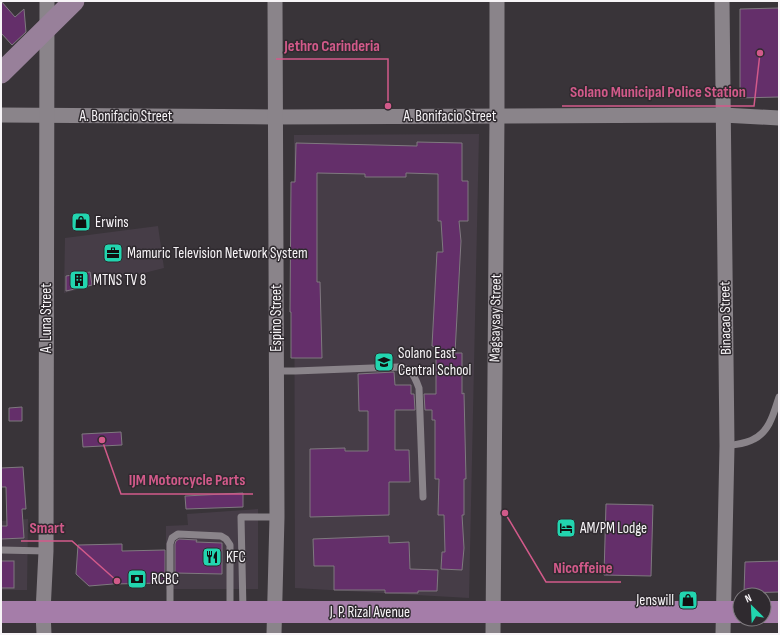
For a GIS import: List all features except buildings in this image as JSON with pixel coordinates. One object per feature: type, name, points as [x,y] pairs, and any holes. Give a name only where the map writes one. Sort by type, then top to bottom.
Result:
[{"type":"main road","name":"J. P. Rizal Avenue","points":[[1,612],[732,612]]},
{"type":"street","name":"A. Luna Street","points":[[44,634],[43,612],[46,551],[47,1]]},
{"type":"street","points":[[1,73],[74,1]]},
{"type":"street","name":"Espino Street","points":[[274,634],[277,517],[275,1]]},
{"type":"street","name":"Magsaysay Street","points":[[493,634],[497,1]]},
{"type":"street","name":"Binacao Street","points":[[722,1],[722,115],[727,446],[732,612],[723,634]]},
{"type":"street","name":"A. Bonifacio Street","points":[[1,115],[275,117],[722,115],[779,118]]},
{"type":"lane","points":[[276,371],[406,368],[412,374],[419,388],[423,497]]},
{"type":"lane","points":[[727,446],[755,439],[764,431],[771,422],[779,397]]},
{"type":"lane","points":[[236,612],[242,517],[277,517]]},
{"type":"lane","points":[[170,612],[170,544],[172,538],[178,534],[221,536],[226,539],[230,545],[236,612]]},
{"type":"lane","points":[[1,550],[46,551]]},
{"type":"shaded area","name":"Solano East Central School","points":[[479,134],[469,598],[295,588],[294,135]]},
{"type":"shaded area","name":"Mamuric Television Network System","points":[[158,226],[164,268],[64,293],[65,238]]},
{"type":"shaded area","name":"KFC","points":[[258,509],[258,589],[166,589],[166,526],[188,525],[187,514]]},
{"type":"shaded area","points":[[28,519],[27,590],[1,590],[1,521]]},
{"type":"place","name":"Solano Municipal Police Station","points":[[760,53]]},
{"type":"place","name":"Jethro Carinderia","points":[[388,106]]},
{"type":"place","name":"Erwins","points":[[81,222]]},
{"type":"place","name":"Mamuric Television Network System","points":[[113,253]]},
{"type":"place","name":"MTNS TV 8","points":[[79,280]]},
{"type":"place","name":"Solano East Central School","points":[[384,362]]},
{"type":"place","name":"IJM Motorcycle Parts","points":[[102,440]]},
{"type":"place","name":"Nicoffeine","points":[[505,513]]},
{"type":"place","name":"AM/PM Lodge","points":[[566,528]]},
{"type":"place","name":"KFC","points":[[212,557]]},
{"type":"place","name":"RCBC","points":[[137,579]]},
{"type":"place","name":"Smart","points":[[117,581]]},
{"type":"place","name":"Jenswill","points":[[688,600]]}]
